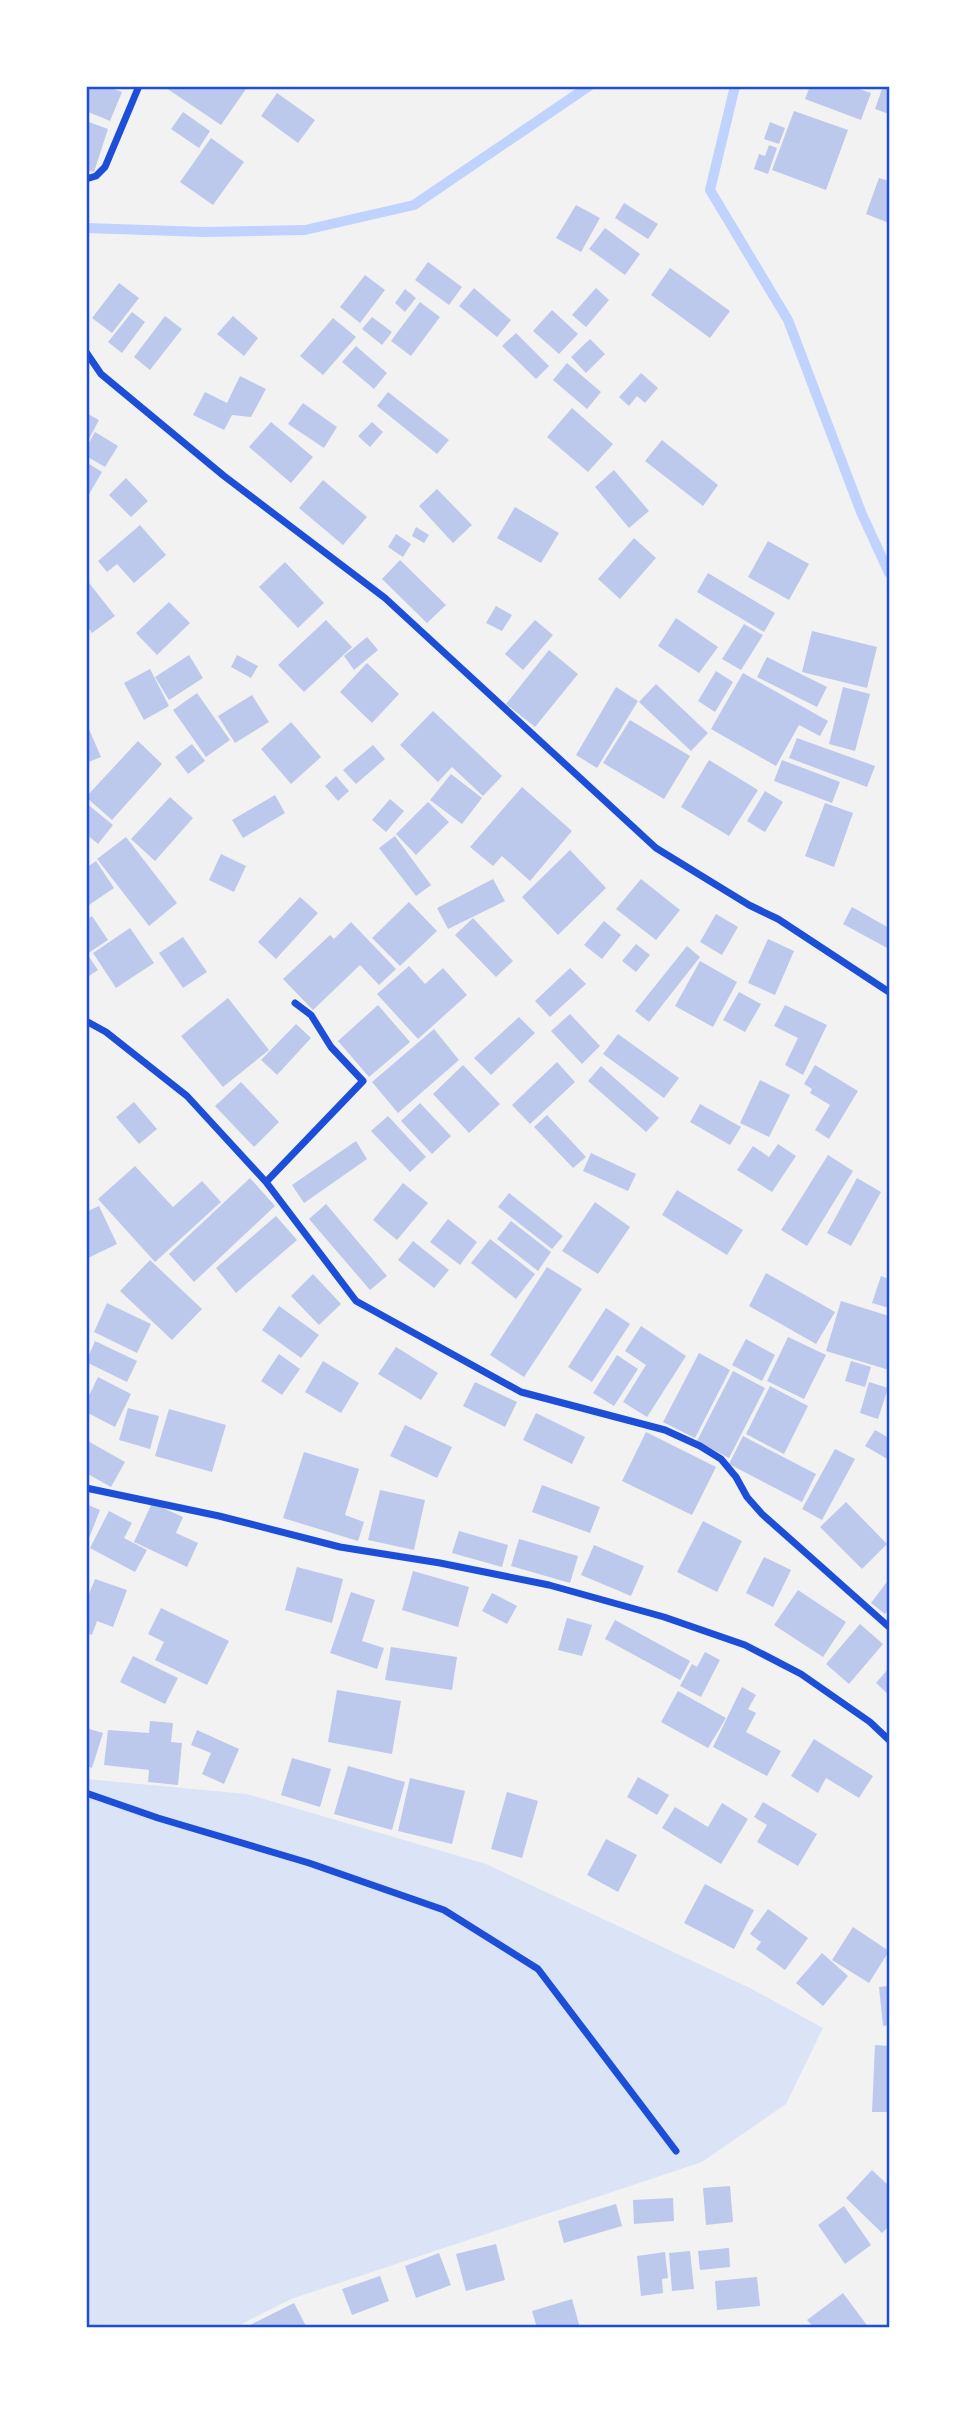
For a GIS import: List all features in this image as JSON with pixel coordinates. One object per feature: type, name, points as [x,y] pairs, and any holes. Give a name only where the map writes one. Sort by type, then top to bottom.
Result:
[{"type":"street","points":[[86,179],[96,176],[105,167],[139,86]]},
{"type":"street","points":[[86,352],[101,374],[224,476],[385,598],[656,848],[749,905],[778,919],[889,992]]},
{"type":"street","points":[[266,1182],[363,1081],[331,1047],[312,1016],[295,1003]]},
{"type":"street","points":[[86,1021],[106,1032],[187,1096],[266,1182],[356,1301],[521,1392],[665,1430],[721,1459],[762,1514],[889,1627]]},
{"type":"street","points":[[86,1488],[219,1516],[340,1547],[440,1563],[549,1585],[664,1617],[745,1645],[801,1674],[870,1722],[889,1740]]},
{"type":"street","points":[[86,1793],[158,1818],[309,1863],[444,1910],[538,1969],[676,2151]]},
{"type":"shaded area","points":[[86,1779],[247,1794],[486,1864],[750,1988],[823,2028],[786,2104],[702,2162],[291,2299],[234,2328],[86,2328]]},
{"type":"building","points":[[86,86],[106,86],[122,92],[110,121],[86,111]]},
{"type":"building","points":[[163,86],[248,86],[221,125]]},
{"type":"building","points":[[810,86],[850,86],[871,93],[861,120],[805,99]]},
{"type":"building","points":[[883,86],[889,86],[889,114],[875,109]]},
{"type":"building","points":[[277,93],[315,120],[298,143],[261,116]]},
{"type":"building","points":[[794,111],[848,130],[826,190],[772,170]]},
{"type":"building","points":[[183,112],[210,131],[199,148],[171,129]]},
{"type":"building","points":[[86,121],[108,129],[94,172],[86,170]]},
{"type":"building","points":[[770,122],[785,128],[779,144],[764,139]]},
{"type":"building","points":[[211,138],[244,162],[213,205],[180,182]]},
{"type":"building","points":[[769,145],[777,148],[768,174],[754,169],[759,154],[765,156]]},
{"type":"building","points":[[879,178],[889,181],[889,223],[866,214]]},
{"type":"building","points":[[624,203],[658,224],[648,239],[615,218]]},
{"type":"building","points":[[576,205],[600,218],[581,252],[556,238]]},
{"type":"building","points":[[605,228],[640,254],[625,275],[589,249]]},
{"type":"building","points":[[428,262],[462,287],[449,305],[415,280]]},
{"type":"building","points":[[670,268],[730,311],[710,338],[651,295]]},
{"type":"building","points":[[365,275],[385,290],[360,323],[340,307]]},
{"type":"building","points":[[119,283],[139,298],[112,333],[92,318]]},
{"type":"building","points":[[474,288],[511,320],[497,337],[459,306]]},
{"type":"building","points":[[596,288],[609,300],[586,327],[572,315]]},
{"type":"building","points":[[405,289],[416,298],[405,312],[395,303]]},
{"type":"building","points":[[420,302],[440,317],[411,356],[391,341]]},
{"type":"building","points":[[552,310],[578,334],[559,354],[533,331]]},
{"type":"building","points":[[132,312],[145,322],[122,353],[108,342]]},
{"type":"building","points":[[165,316],[182,329],[150,370],[134,357]]},
{"type":"building","points":[[233,316],[258,338],[244,356],[217,334]]},
{"type":"building","points":[[372,317],[392,332],[382,345],[362,329]]},
{"type":"building","points":[[333,318],[356,337],[323,375],[300,356]]},
{"type":"building","points":[[516,333],[549,366],[536,379],[502,346]]},
{"type":"building","points":[[590,339],[605,354],[586,373],[571,357]]},
{"type":"building","points":[[356,346],[387,373],[374,389],[342,362]]},
{"type":"building","points":[[567,363],[601,392],[587,409],[553,380]]},
{"type":"building","points":[[641,373],[658,388],[645,403],[637,396],[629,406],[619,397]]},
{"type":"building","points":[[240,376],[266,389],[251,417],[232,415],[224,430],[193,415],[205,392],[227,403]]},
{"type":"building","points":[[388,392],[449,440],[437,454],[377,406]]},
{"type":"building","points":[[303,403],[337,427],[324,448],[288,424]]},
{"type":"building","points":[[572,408],[613,444],[588,472],[547,437]]},
{"type":"building","points":[[86,413],[99,420],[89,439],[86,437]]},
{"type":"building","points":[[271,422],[313,457],[291,483],[249,447]]},
{"type":"building","points":[[372,422],[383,432],[370,447],[358,436]]},
{"type":"building","points":[[95,432],[118,446],[105,467],[86,456],[86,448]]},
{"type":"building","points":[[662,440],[718,485],[703,506],[645,461]]},
{"type":"building","points":[[86,462],[102,472],[88,496],[86,494]]},
{"type":"building","points":[[614,470],[649,511],[629,528],[595,487]]},
{"type":"building","points":[[126,478],[148,501],[131,517],[109,495]]},
{"type":"building","points":[[323,480],[367,517],[343,545],[299,508]]},
{"type":"building","points":[[437,489],[472,525],[453,543],[419,506]]},
{"type":"building","points":[[515,507],[559,533],[541,563],[497,538]]},
{"type":"building","points":[[140,525],[166,555],[134,583],[117,564],[107,572],[98,561]]},
{"type":"building","points":[[416,527],[429,535],[424,543],[412,536]]},
{"type":"building","points":[[396,534],[411,544],[403,557],[388,547]]},
{"type":"building","points":[[634,538],[656,558],[620,599],[598,579]]},
{"type":"building","points":[[768,541],[809,564],[789,600],[748,577]]},
{"type":"building","points":[[400,560],[446,605],[427,623],[382,579]]},
{"type":"building","points":[[285,562],[324,603],[298,628],[259,587]]},
{"type":"building","points":[[708,573],[775,613],[764,632],[697,592]]},
{"type":"building","points":[[86,579],[115,616],[92,633],[86,625]]},
{"type":"building","points":[[169,602],[190,623],[157,655],[136,633]]},
{"type":"building","points":[[496,606],[512,615],[502,631],[486,623]]},
{"type":"building","points":[[676,618],[718,647],[699,673],[658,646]]},
{"type":"building","points":[[326,620],[352,647],[304,692],[278,665]]},
{"type":"building","points":[[535,620],[553,635],[523,670],[505,654]]},
{"type":"building","points":[[744,624],[763,635],[741,670],[722,659]]},
{"type":"building","points":[[812,631],[877,647],[867,688],[802,672]]},
{"type":"building","points":[[367,637],[378,650],[354,670],[344,656]]},
{"type":"building","points":[[549,650],[578,674],[535,727],[506,704]]},
{"type":"building","points":[[189,655],[203,678],[169,700],[155,677]]},
{"type":"building","points":[[237,655],[258,666],[251,678],[231,667]]},
{"type":"building","points":[[767,657],[827,687],[817,707],[757,677]]},
{"type":"building","points":[[367,663],[399,694],[372,723],[340,692]]},
{"type":"building","points":[[150,669],[169,706],[144,720],[124,683]]},
{"type":"building","points":[[716,671],[733,682],[715,712],[698,701]]},
{"type":"building","points":[[743,673],[828,721],[820,736],[799,725],[776,766],[711,729]]},
{"type":"building","points":[[656,684],[708,733],[691,751],[639,702]]},
{"type":"building","points":[[616,687],[638,701],[597,768],[576,755]]},
{"type":"building","points":[[843,687],[870,694],[855,751],[829,744]]},
{"type":"building","points":[[197,693],[230,740],[206,757],[173,710]]},
{"type":"building","points":[[252,695],[269,722],[235,743],[218,716]]},
{"type":"building","points":[[433,711],[502,776],[483,796],[452,767],[438,782],[400,745]]},
{"type":"building","points":[[630,720],[690,756],[664,799],[603,763]]},
{"type":"building","points":[[86,722],[101,757],[86,763]]},
{"type":"building","points":[[291,722],[321,757],[291,784],[261,749]]},
{"type":"building","points":[[797,738],[875,766],[867,787],[789,758]]},
{"type":"building","points":[[138,741],[162,764],[112,820],[86,797]]},
{"type":"building","points":[[192,744],[205,761],[188,774],[175,757]]},
{"type":"building","points":[[373,745],[385,759],[356,784],[343,770]]},
{"type":"building","points":[[709,760],[758,790],[729,836],[681,807]]},
{"type":"building","points":[[782,760],[840,782],[832,803],[774,781]]},
{"type":"building","points":[[451,774],[482,798],[462,824],[430,800]]},
{"type":"building","points":[[336,776],[349,791],[338,801],[325,786]]},
{"type":"building","points":[[522,787],[572,831],[530,881],[502,856],[493,866],[470,847]]},
{"type":"building","points":[[765,791],[783,802],[765,832],[747,821]]},
{"type":"building","points":[[275,795],[285,813],[243,838],[232,820]]},
{"type":"building","points":[[170,797],[193,818],[155,861],[131,839]]},
{"type":"building","points":[[390,799],[404,811],[386,832],[372,820]]},
{"type":"building","points":[[428,802],[449,822],[416,855],[396,834]]},
{"type":"building","points":[[86,803],[113,825],[98,844],[86,834]]},
{"type":"building","points":[[825,803],[853,813],[834,867],[805,856]]},
{"type":"building","points":[[395,836],[431,885],[416,896],[379,848]]},
{"type":"building","points":[[126,837],[177,903],[149,926],[97,859]]},
{"type":"building","points":[[570,850],[606,888],[558,935],[522,897]]},
{"type":"building","points":[[221,854],[246,866],[234,892],[209,880]]},
{"type":"building","points":[[96,861],[114,888],[86,907],[86,868]]},
{"type":"building","points":[[493,879],[505,901],[448,929],[437,908]]},
{"type":"building","points":[[641,879],[680,910],[656,940],[616,909]]},
{"type":"building","points":[[300,897],[318,913],[276,959],[258,942]]},
{"type":"building","points":[[409,902],[437,931],[400,966],[372,938]]},
{"type":"building","points":[[852,907],[889,928],[889,949],[843,924]]},
{"type":"building","points":[[716,914],[738,927],[722,955],[700,942]]},
{"type":"building","points":[[92,916],[108,940],[87,954],[98,970],[86,978],[86,920]]},
{"type":"building","points":[[473,918],[513,961],[496,977],[455,935]]},
{"type":"building","points":[[604,921],[621,935],[602,959],[584,945]]},
{"type":"building","points":[[351,922],[396,969],[379,985],[360,965],[313,1010],[283,979],[330,935],[334,939]]},
{"type":"building","points":[[130,928],[154,963],[116,988],[93,953]]},
{"type":"building","points":[[183,937],[207,972],[183,988],[159,953]]},
{"type":"building","points":[[768,939],[794,951],[775,995],[748,983]]},
{"type":"building","points":[[636,944],[650,955],[636,972],[622,961]]},
{"type":"building","points":[[687,946],[700,957],[649,1022],[635,1011]]},
{"type":"building","points":[[700,961],[737,982],[713,1027],[675,1006]]},
{"type":"building","points":[[409,966],[425,984],[443,968],[467,995],[418,1039],[377,994]]},
{"type":"building","points":[[570,968],[586,984],[550,1017],[535,1001]]},
{"type":"building","points":[[739,992],[761,1004],[745,1032],[723,1020]]},
{"type":"building","points":[[228,998],[269,1050],[223,1087],[181,1036]]},
{"type":"building","points":[[378,1005],[410,1042],[369,1077],[338,1041]]},
{"type":"building","points":[[785,1005],[827,1025],[803,1075],[785,1065],[798,1038],[774,1026]]},
{"type":"building","points":[[570,1014],[600,1046],[582,1064],[551,1031]]},
{"type":"building","points":[[519,1017],[535,1033],[491,1075],[474,1058]]},
{"type":"building","points":[[296,1024],[311,1038],[277,1075],[261,1060]]},
{"type":"building","points":[[434,1029],[459,1060],[398,1113],[372,1082]]},
{"type":"building","points":[[618,1034],[679,1078],[664,1098],[603,1054]]},
{"type":"building","points":[[557,1062],[575,1082],[530,1124],[512,1105]]},
{"type":"building","points":[[463,1065],[500,1104],[469,1133],[433,1094]]},
{"type":"building","points":[[815,1065],[858,1091],[829,1139],[815,1130],[830,1105],[810,1093],[812,1089],[804,1084]]},
{"type":"building","points":[[601,1066],[659,1118],[646,1132],[588,1081]]},
{"type":"building","points":[[760,1080],[790,1095],[769,1137],[740,1123]]},
{"type":"building","points":[[241,1082],[279,1122],[254,1147],[215,1106]]},
{"type":"building","points":[[134,1102],[157,1129],[139,1144],[116,1117]]},
{"type":"building","points":[[420,1103],[451,1136],[432,1154],[401,1121]]},
{"type":"building","points":[[700,1104],[741,1127],[730,1145],[690,1122]]},
{"type":"building","points":[[547,1115],[586,1157],[573,1168],[534,1127]]},
{"type":"building","points":[[388,1116],[426,1157],[410,1172],[371,1131]]},
{"type":"building","points":[[356,1141],[367,1159],[304,1203],[292,1185]]},
{"type":"building","points":[[778,1144],[796,1156],[772,1192],[737,1170],[753,1146],[769,1157]]},
{"type":"building","points":[[591,1153],[636,1174],[628,1191],[583,1171]]},
{"type":"building","points":[[828,1155],[853,1171],[807,1246],[781,1230]]},
{"type":"building","points":[[135,1166],[173,1207],[202,1181],[221,1202],[155,1262],[98,1199]]},
{"type":"building","points":[[250,1178],[275,1206],[194,1282],[169,1254]]},
{"type":"building","points":[[857,1178],[881,1192],[851,1246],[827,1233]]},
{"type":"building","points":[[403,1183],[428,1203],[397,1240],[373,1220]]},
{"type":"building","points":[[677,1190],[743,1230],[727,1255],[662,1215]]},
{"type":"building","points":[[509,1193],[563,1236],[552,1249],[498,1207]]},
{"type":"building","points":[[595,1202],[630,1227],[598,1274],[562,1251]]},
{"type":"building","points":[[326,1204],[387,1276],[370,1290],[309,1219]]},
{"type":"building","points":[[99,1206],[117,1244],[86,1259],[86,1212]]},
{"type":"building","points":[[276,1216],[297,1240],[236,1293],[216,1268]]},
{"type":"building","points":[[448,1219],[477,1242],[460,1265],[430,1242]]},
{"type":"building","points":[[511,1221],[551,1252],[538,1271],[497,1239]]},
{"type":"building","points":[[490,1239],[535,1274],[516,1299],[471,1263]]},
{"type":"building","points":[[413,1241],[449,1270],[434,1288],[398,1260]]},
{"type":"building","points":[[150,1260],[202,1309],[172,1340],[120,1291]]},
{"type":"building","points":[[547,1267],[582,1289],[524,1377],[490,1355]]},
{"type":"building","points":[[766,1273],[835,1312],[816,1344],[749,1306]]},
{"type":"building","points":[[313,1274],[341,1304],[319,1325],[291,1296]]},
{"type":"building","points":[[881,1276],[889,1279],[889,1308],[872,1303]]},
{"type":"building","points":[[841,1301],[889,1316],[889,1370],[826,1351]]},
{"type":"building","points":[[107,1303],[151,1324],[137,1353],[94,1332]]},
{"type":"building","points":[[279,1306],[319,1335],[301,1358],[262,1330]]},
{"type":"building","points":[[606,1308],[630,1324],[592,1382],[568,1367]]},
{"type":"building","points":[[641,1326],[686,1356],[647,1417],[623,1402],[646,1365],[625,1351]]},
{"type":"building","points":[[788,1337],[826,1355],[804,1399],[767,1381]]},
{"type":"building","points":[[746,1339],[775,1355],[762,1381],[732,1365]]},
{"type":"building","points":[[95,1341],[137,1361],[127,1382],[86,1362]]},
{"type":"building","points":[[396,1347],[438,1373],[421,1400],[378,1374]]},
{"type":"building","points":[[699,1353],[730,1370],[695,1438],[663,1422]]},
{"type":"building","points":[[279,1354],[300,1369],[282,1395],[261,1381]]},
{"type":"building","points":[[617,1355],[638,1369],[614,1406],[593,1393]]},
{"type":"building","points":[[323,1361],[359,1383],[341,1413],[305,1392]]},
{"type":"building","points":[[851,1361],[871,1367],[865,1387],[845,1381]]},
{"type":"building","points":[[733,1371],[765,1388],[729,1458],[697,1441]]},
{"type":"building","points":[[98,1377],[131,1394],[115,1427],[86,1412],[86,1402]]},
{"type":"building","points":[[475,1382],[517,1402],[505,1427],[463,1406]]},
{"type":"building","points":[[869,1382],[888,1388],[878,1419],[860,1413]]},
{"type":"building","points":[[770,1386],[808,1406],[784,1454],[746,1434]]},
{"type":"building","points":[[128,1408],[159,1416],[150,1449],[119,1440]]},
{"type":"building","points":[[169,1409],[226,1425],[212,1472],[155,1456]]},
{"type":"building","points":[[536,1413],[585,1437],[572,1464],[523,1440]]},
{"type":"building","points":[[405,1425],[452,1447],[437,1478],[390,1456]]},
{"type":"building","points":[[875,1430],[889,1438],[889,1460],[865,1446]]},
{"type":"building","points":[[646,1432],[716,1467],[692,1515],[622,1481]]},
{"type":"building","points":[[743,1436],[816,1474],[802,1502],[729,1464]]},
{"type":"building","points":[[86,1440],[125,1462],[111,1487],[86,1473]]},
{"type":"building","points":[[835,1449],[855,1459],[822,1520],[802,1509]]},
{"type":"building","points":[[304,1452],[359,1469],[345,1515],[364,1522],[358,1541],[283,1518]]},
{"type":"building","points":[[542,1485],[600,1507],[590,1533],[532,1512]]},
{"type":"building","points":[[380,1490],[425,1500],[414,1550],[368,1540]]},
{"type":"building","points":[[846,1502],[887,1544],[862,1569],[820,1527]]},
{"type":"building","points":[[152,1503],[183,1517],[176,1533],[198,1543],[187,1567],[134,1542]]},
{"type":"building","points":[[86,1504],[100,1510],[86,1546]]},
{"type":"building","points":[[109,1511],[132,1523],[124,1538],[147,1550],[135,1572],[90,1548]]},
{"type":"building","points":[[703,1521],[742,1541],[717,1592],[677,1572]]},
{"type":"building","points":[[459,1531],[508,1545],[502,1567],[452,1553]]},
{"type":"building","points":[[519,1539],[578,1556],[570,1583],[511,1566]]},
{"type":"building","points":[[594,1545],[644,1566],[631,1596],[581,1575]]},
{"type":"building","points":[[764,1557],[791,1570],[773,1607],[746,1593]]},
{"type":"building","points":[[297,1567],[343,1579],[332,1623],[285,1610]]},
{"type":"building","points":[[413,1571],[469,1587],[458,1627],[402,1610]]},
{"type":"building","points":[[95,1579],[127,1590],[113,1627],[97,1621],[92,1635],[86,1633],[86,1602]]},
{"type":"building","points":[[889,1579],[889,1608],[885,1614],[871,1603]]},
{"type":"building","points":[[798,1590],[846,1622],[823,1657],[774,1625]]},
{"type":"building","points":[[351,1592],[375,1600],[362,1641],[384,1648],[377,1669],[330,1653]]},
{"type":"building","points":[[492,1593],[517,1606],[507,1624],[482,1611]]},
{"type":"building","points":[[161,1608],[229,1641],[207,1685],[155,1660],[164,1642],[148,1634]]},
{"type":"building","points":[[567,1618],[592,1625],[582,1656],[558,1650]]},
{"type":"building","points":[[615,1620],[690,1661],[680,1680],[605,1639]]},
{"type":"building","points":[[860,1624],[883,1644],[849,1684],[826,1664]]},
{"type":"building","points":[[391,1647],[457,1657],[452,1690],[385,1680]]},
{"type":"building","points":[[705,1652],[720,1660],[701,1697],[680,1686],[692,1664],[697,1667]]},
{"type":"building","points":[[133,1656],[178,1678],[165,1704],[120,1682]]},
{"type":"building","points":[[889,1668],[889,1695],[876,1683]]},
{"type":"building","points":[[742,1687],[756,1695],[748,1709],[756,1713],[746,1732],[781,1751],[767,1776],[713,1747]]},
{"type":"building","points":[[337,1690],[401,1701],[392,1754],[328,1742]]},
{"type":"building","points":[[678,1691],[726,1718],[708,1748],[661,1722]]},
{"type":"building","points":[[150,1721],[173,1723],[171,1742],[182,1743],[178,1785],[148,1782],[149,1770],[104,1765],[108,1730],[149,1733]]},
{"type":"building","points":[[86,1728],[103,1733],[92,1768],[86,1766]]},
{"type":"building","points":[[197,1730],[239,1749],[224,1784],[202,1774],[211,1753],[191,1745]]},
{"type":"building","points":[[814,1739],[873,1776],[859,1798],[826,1778],[818,1793],[791,1776]]},
{"type":"building","points":[[292,1758],[331,1769],[320,1807],[281,1795]]},
{"type":"building","points":[[348,1766],[405,1782],[392,1830],[334,1814]]},
{"type":"building","points":[[638,1777],[669,1795],[657,1815],[627,1797]]},
{"type":"building","points":[[410,1778],[465,1791],[452,1844],[398,1831]]},
{"type":"building","points":[[507,1792],[538,1801],[522,1858],[491,1849]]},
{"type":"building","points":[[763,1802],[817,1834],[798,1866],[757,1842],[767,1825],[754,1817]]},
{"type":"building","points":[[722,1803],[748,1819],[721,1864],[662,1828],[675,1807],[708,1827]]},
{"type":"building","points":[[606,1839],[637,1855],[618,1892],[587,1875]]},
{"type":"building","points":[[705,1884],[754,1910],[734,1949],[684,1923]]},
{"type":"building","points":[[768,1909],[808,1938],[785,1970],[756,1949],[761,1942],[750,1934]]},
{"type":"building","points":[[853,1927],[889,1951],[869,1983],[832,1960]]},
{"type":"building","points":[[822,1953],[848,1976],[823,2006],[796,1983]]},
{"type":"building","points":[[889,1986],[889,2025],[883,2026],[879,1987]]},
{"type":"building","points":[[875,2045],[889,2046],[889,2112],[872,2112]]},
{"type":"building","points":[[872,2170],[889,2186],[889,2226],[882,2233],[846,2198]]},
{"type":"building","points":[[730,2186],[733,2222],[706,2225],[703,2188]]},
{"type":"building","points":[[673,2198],[674,2221],[634,2224],[633,2200]]},
{"type":"building","points":[[616,2204],[622,2226],[564,2243],[558,2221]]},
{"type":"building","points":[[844,2206],[871,2245],[845,2264],[818,2225]]},
{"type":"building","points":[[496,2244],[505,2280],[466,2291],[456,2254]]},
{"type":"building","points":[[729,2248],[730,2267],[700,2270],[698,2251]]},
{"type":"building","points":[[690,2251],[694,2289],[672,2291],[669,2253]]},
{"type":"building","points":[[665,2252],[668,2278],[662,2279],[663,2293],[641,2296],[637,2256]]},
{"type":"building","points":[[439,2253],[451,2285],[416,2298],[405,2266]]},
{"type":"building","points":[[380,2276],[389,2301],[352,2315],[342,2289]]},
{"type":"building","points":[[757,2277],[760,2306],[717,2310],[715,2281]]},
{"type":"building","points":[[843,2293],[869,2328],[814,2328],[807,2320]]},
{"type":"building","points":[[572,2299],[580,2328],[537,2328],[532,2311]]},
{"type":"building","points":[[294,2303],[306,2326],[244,2328]]},
{"type":"waterway","points":[[86,228],[204,232],[305,230],[414,205],[589,86]]},
{"type":"waterway","points":[[735,86],[710,190],[788,320],[861,512],[889,573]]}]
